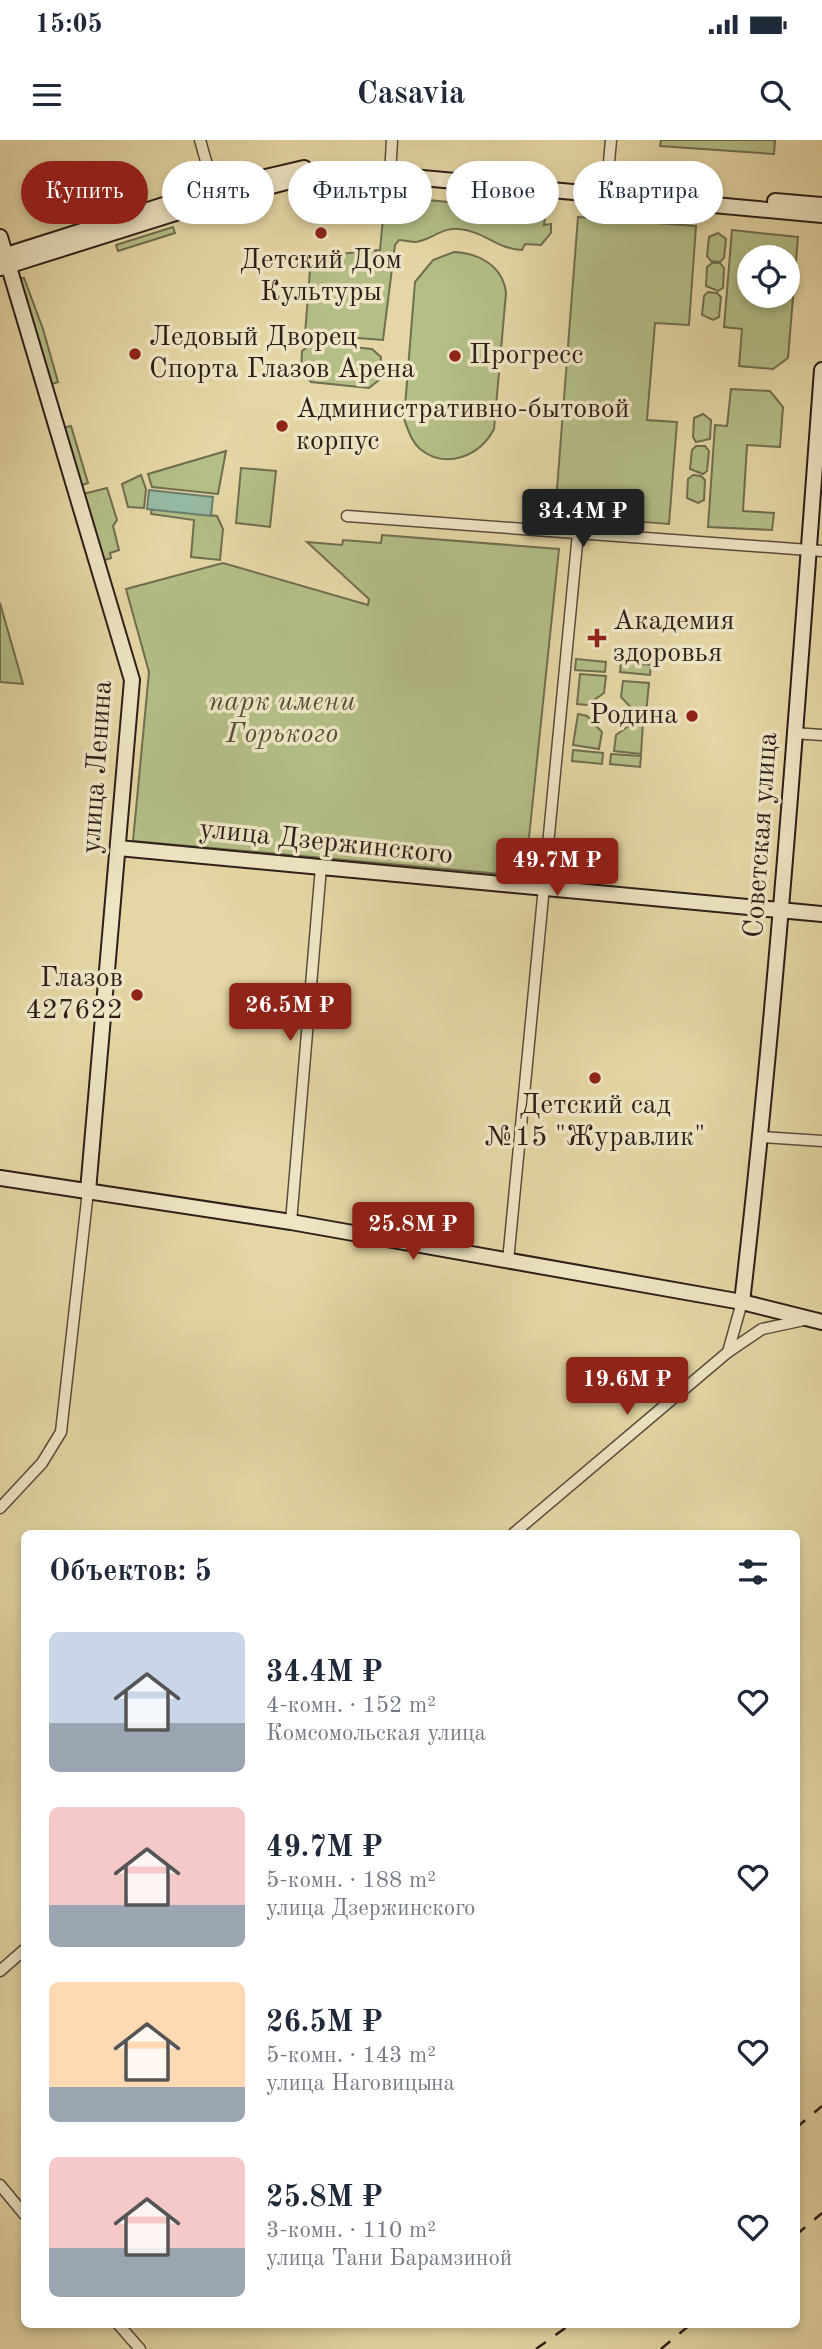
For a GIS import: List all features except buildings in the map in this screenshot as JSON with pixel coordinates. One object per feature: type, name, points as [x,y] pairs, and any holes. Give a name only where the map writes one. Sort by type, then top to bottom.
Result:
[{"type":"street","points":[[200,140],[206,161]]},
{"type":"street","points":[[391,161],[392,140]]},
{"type":"street","points":[[609,161],[611,140]]},
{"type":"street","points":[[432,176],[573,189]]},
{"type":"street","points":[[723,199],[822,205]]},
{"type":"street","points":[[723,204],[822,215]]},
{"type":"street","points":[[3,262],[162,212]]},
{"type":"street","name":"улица Ленина","points":[[0,237],[3,262],[132,680],[88,1191]]},
{"type":"street","name":"Советская улица","points":[[742,1302],[761,1137],[782,911],[793,733],[816,550],[822,370]]},
{"type":"street","points":[[347,516],[816,550]]},
{"type":"street","points":[[508,1261],[578,533]]},
{"type":"street","points":[[793,733],[822,735]]},
{"type":"street","name":"улица Дзержинского","points":[[118,848],[822,914]]},
{"type":"street","points":[[292,1222],[321,867]]},
{"type":"street","points":[[761,1137],[822,1141]]},
{"type":"street","points":[[0,1178],[292,1222],[742,1302],[816,1321]]},
{"type":"street","points":[[0,1508],[42,1463],[61,1432],[88,1191]]},
{"type":"street","points":[[728,1352],[742,1302]]},
{"type":"street","points":[[518,1530],[728,1352],[762,1329],[816,1321]]},
{"type":"street","points":[[0,1971],[21,1953]]},
{"type":"street","points":[[0,2185],[21,2210]]},
{"type":"street","points":[[122,2328],[140,2349]]},
{"type":"green space","points":[[661,140],[775,140],[774,154],[660,146]]},
{"type":"green space","points":[[432,200],[446,202],[446,224],[551,224],[551,233],[541,245],[525,244],[522,250],[505,247],[476,233],[459,229],[447,230],[416,242],[399,240],[395,245],[383,340],[305,334],[310,270],[340,263],[340,254],[380,250],[382,224],[432,224]]},
{"type":"green space","points":[[577,224],[696,226],[689,325],[655,323],[647,420],[677,422],[669,524],[555,515]]},
{"type":"green space","points":[[173,227],[175,233],[118,251],[116,245]]},
{"type":"green space","points":[[732,230],[798,237],[797,245],[737,245],[737,308],[792,308],[788,358],[773,369],[739,366],[742,329],[724,327]]},
{"type":"green space","points":[[718,233],[726,239],[724,258],[720,262],[711,261],[707,256],[709,237]]},
{"type":"green space","name":"Прогресс","points":[[454,252],[481,258],[495,268],[506,293],[494,429],[471,453],[462,457],[441,459],[417,446],[404,419],[415,282],[433,260]]},
{"type":"green space","points":[[712,263],[720,263],[724,268],[723,288],[718,291],[706,286],[707,267]]},
{"type":"green space","points":[[24,278],[43,329],[58,382],[49,385],[18,281]]},
{"type":"green space","points":[[708,292],[717,293],[721,297],[719,317],[713,320],[702,315],[704,296]]},
{"type":"green space","points":[[313,343],[372,349],[381,357],[379,380],[369,388],[311,382],[301,372],[302,351]]},
{"type":"green space","points":[[731,389],[770,391],[783,407],[780,447],[747,445],[743,511],[774,513],[772,530],[708,527],[715,425],[727,426]]},
{"type":"green space","points":[[703,414],[711,420],[710,439],[696,442],[693,437],[694,418]]},
{"type":"green space","points":[[71,426],[88,483],[80,486],[63,428]]},
{"type":"green space","points":[[696,446],[705,446],[709,451],[707,471],[703,474],[690,469],[692,450]]},
{"type":"green space","points":[[226,451],[218,494],[152,487],[148,474]]},
{"type":"green space","points":[[241,468],[276,471],[270,527],[236,523]]},
{"type":"green space","points":[[141,475],[146,489],[144,508],[128,507],[122,484]]},
{"type":"green space","points":[[693,475],[701,476],[705,480],[704,500],[698,503],[687,498],[688,479]]},
{"type":"green space","points":[[107,488],[117,520],[113,526],[119,550],[110,553],[111,558],[102,561],[83,494]]},
{"type":"green space","points":[[152,508],[217,516],[223,529],[220,560],[191,557],[194,520],[151,514]]},
{"type":"green space","name":"парк имени Горького","points":[[382,535],[559,549],[525,876],[133,841],[149,672],[126,589],[223,563],[368,605],[369,599],[307,542],[342,545],[343,540],[381,543]]},
{"type":"green space","points":[[0,603],[23,684],[0,682]]},
{"type":"green space","points":[[576,659],[606,662],[605,672],[575,670]]},
{"type":"green space","points":[[621,662],[651,665],[650,675],[620,672]]},
{"type":"green space","points":[[580,674],[606,676],[604,693],[587,705],[577,704]]},
{"type":"green space","points":[[623,681],[649,683],[646,714],[636,713],[621,697]]},
{"type":"green space","points":[[578,714],[587,716],[602,732],[599,749],[573,745]]},
{"type":"green space","points":[[634,722],[643,723],[641,754],[614,751],[616,735]]},
{"type":"green space","points":[[573,750],[603,753],[602,764],[572,761]]},
{"type":"green space","points":[[611,754],[641,756],[640,767],[610,764]]},
{"type":"shaded area","points":[[149,490],[213,497],[211,516],[147,509]]},
{"type":"railway","points":[[800,2125],[822,2106]]},
{"type":"railway","points":[[800,2232],[822,2213]]},
{"type":"railway","points":[[536,2349],[565,2328]]},
{"type":"railway","points":[[661,2349],[686,2328]]},
{"type":"place","name":"Детский Дом Культуры","points":[[321,233]]},
{"type":"place","name":"Ледовый Дворец Спорта Глазов Арена","points":[[135,354]]},
{"type":"place","name":"Прогресс","points":[[455,356]]},
{"type":"place","name":"Административно-бытовой корпус","points":[[282,426]]},
{"type":"place","name":"Академия здоровья","points":[[597,638]]},
{"type":"place","name":"Родина","points":[[692,716]]},
{"type":"place","name":"Глазов 427622","points":[[137,995]]},
{"type":"place","name":"Детский сад №15 \"Журавлик\"","points":[[595,1078]]}]
